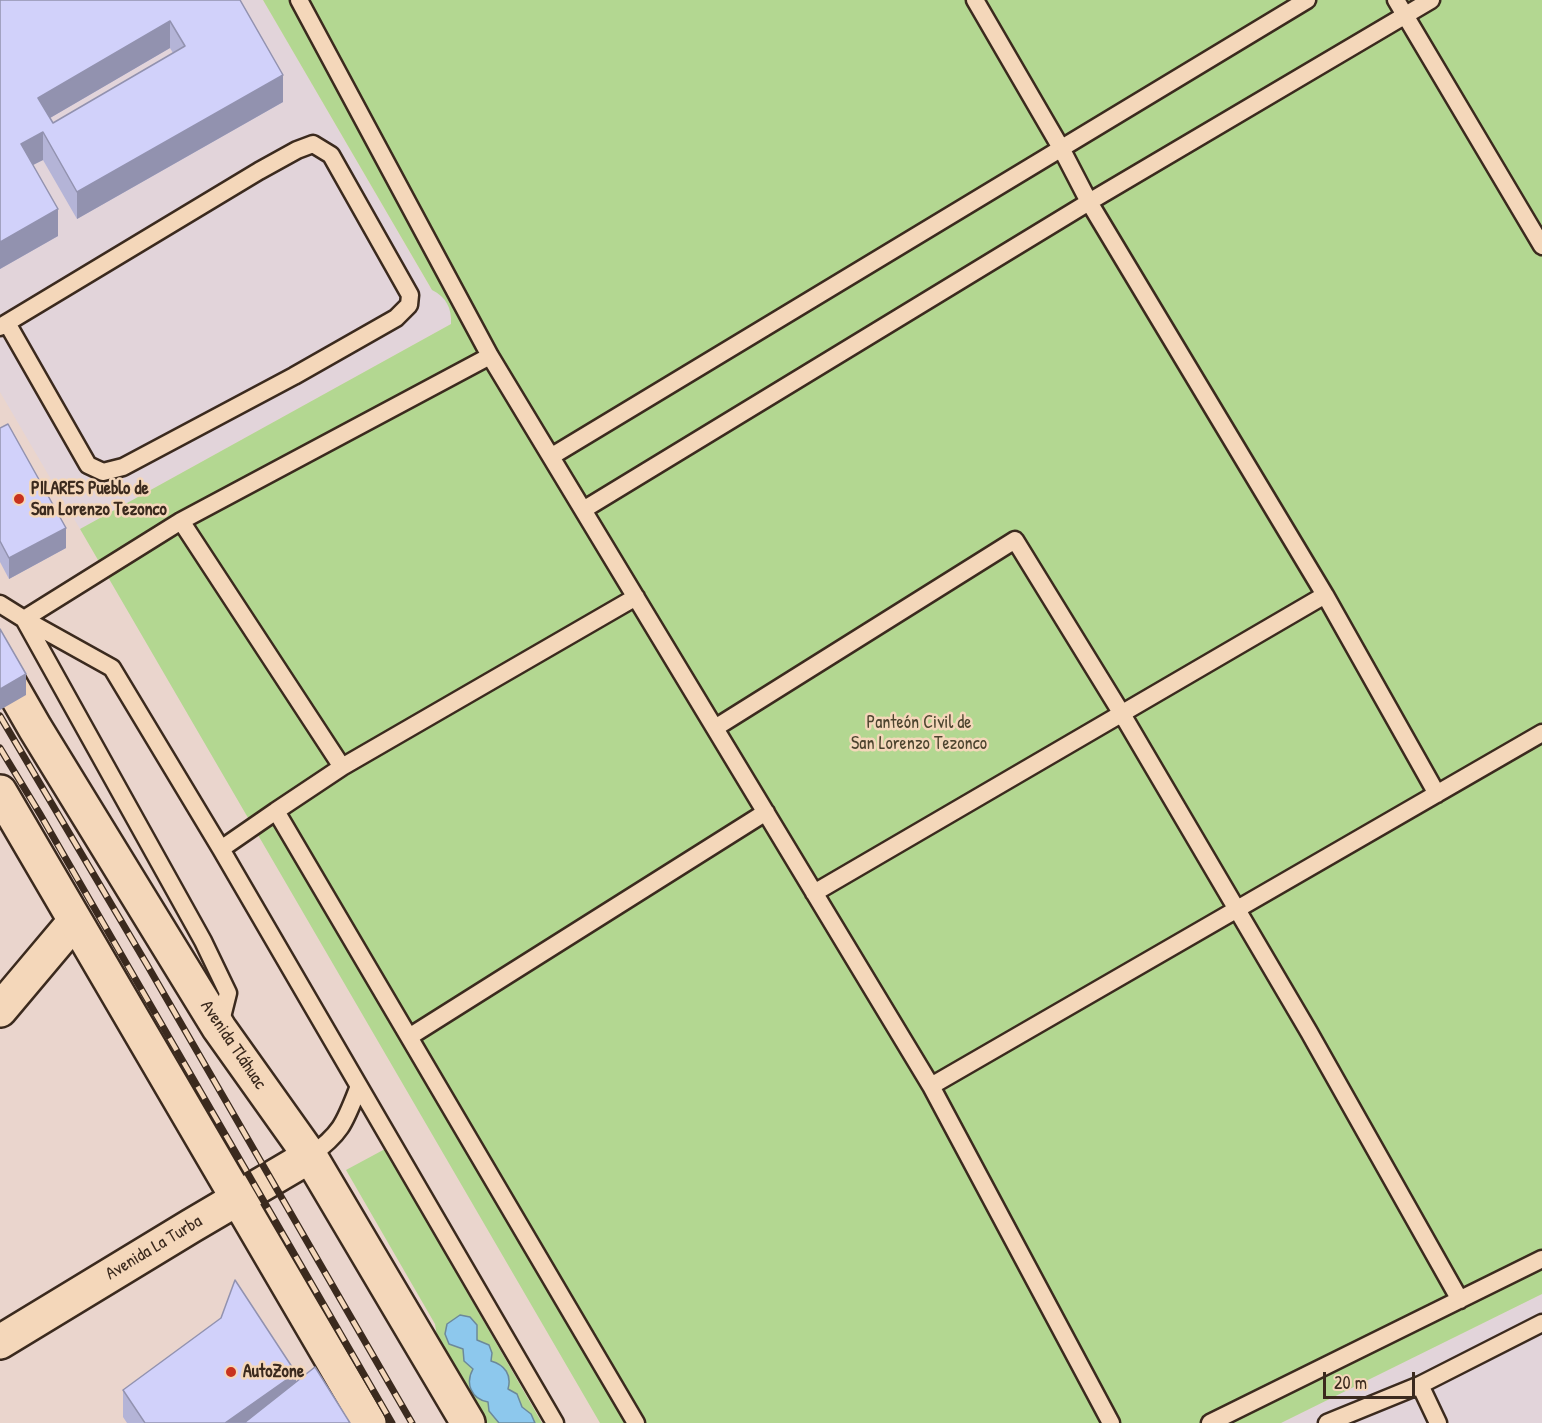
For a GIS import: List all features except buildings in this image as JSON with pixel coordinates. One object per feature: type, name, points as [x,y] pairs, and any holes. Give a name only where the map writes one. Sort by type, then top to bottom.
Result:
[{"type":"main road","name":"Avenida Tláhuac","points":[[0,667],[219,1028],[310,1156],[468,1423]]},
{"type":"main road","points":[[0,792],[369,1423]]},
{"type":"main road","points":[[0,1010],[74,922]]},
{"type":"main road","name":"Avenida La Turba","points":[[0,1342],[310,1156]]},
{"type":"lane","points":[[299,0],[490,356],[931,1086],[1111,1423]]},
{"type":"lane","points":[[975,0],[1061,148],[1089,202],[1325,595],[1437,794]]},
{"type":"lane","points":[[552,456],[1307,0]]},
{"type":"lane","points":[[1396,0],[1542,246]]},
{"type":"lane","points":[[584,510],[1089,202],[1431,0]]},
{"type":"lane","points":[[313,144],[331,155],[410,295],[409,305],[396,318],[294,376],[123,467],[103,472],[88,465],[3,325],[259,171],[313,144]]},
{"type":"lane","points":[[24,619],[181,520],[490,356]]},
{"type":"lane","points":[[181,520],[342,767]]},
{"type":"lane","points":[[715,728],[1015,540],[1122,714],[1315,1042],[1460,1300]]},
{"type":"lane","points":[[814,893],[1325,595]]},
{"type":"lane","points":[[221,849],[342,767],[636,597]]},
{"type":"lane","points":[[0,604],[112,668],[221,849],[555,1423]]},
{"type":"lane","points":[[24,619],[203,942],[228,993],[219,1028]]},
{"type":"lane","points":[[931,1086],[1542,733]]},
{"type":"lane","points":[[276,811],[636,1423]]},
{"type":"lane","points":[[409,1037],[766,812]]},
{"type":"lane","points":[[310,1156],[325,1145],[344,1125],[359,1086]]},
{"type":"lane","points":[[1210,1423],[1542,1259]]},
{"type":"lane","points":[[1327,1423],[1420,1384],[1542,1323]]},
{"type":"lane","points":[[1420,1384],[1438,1423]]},
{"type":"shaded area","points":[[0,0],[263,0],[431,289],[447,301],[451,313],[451,324],[80,529],[0,392]]},
{"type":"shaded area","points":[[1542,1294],[1542,1423],[1281,1423]]},
{"type":"green space","name":"Panteón Civil de San Lorenzo Tezonco","points":[[263,0],[1542,0],[1542,1294],[1281,1423],[600,1423],[80,529],[451,324],[447,304],[432,290]]},
{"type":"green space","points":[[385,1149],[542,1423],[483,1423],[438,1343],[435,1324],[346,1170]]},
{"type":"water","points":[[460,1315],[470,1317],[477,1325],[477,1340],[489,1345],[492,1353],[491,1361],[504,1368],[509,1379],[508,1389],[517,1394],[522,1407],[531,1414],[535,1423],[499,1423],[489,1411],[488,1402],[477,1398],[471,1390],[470,1380],[473,1369],[464,1361],[463,1349],[449,1344],[445,1334],[447,1324]]},
{"type":"railway","points":[[0,716],[412,1423]]},
{"type":"railway","points":[[0,748],[392,1423]]},
{"type":"place","name":"PILARES Pueblo de San Lorenzo Tezonco","points":[[19,499]]},
{"type":"place","name":"AutoZone","points":[[231,1372]]}]
